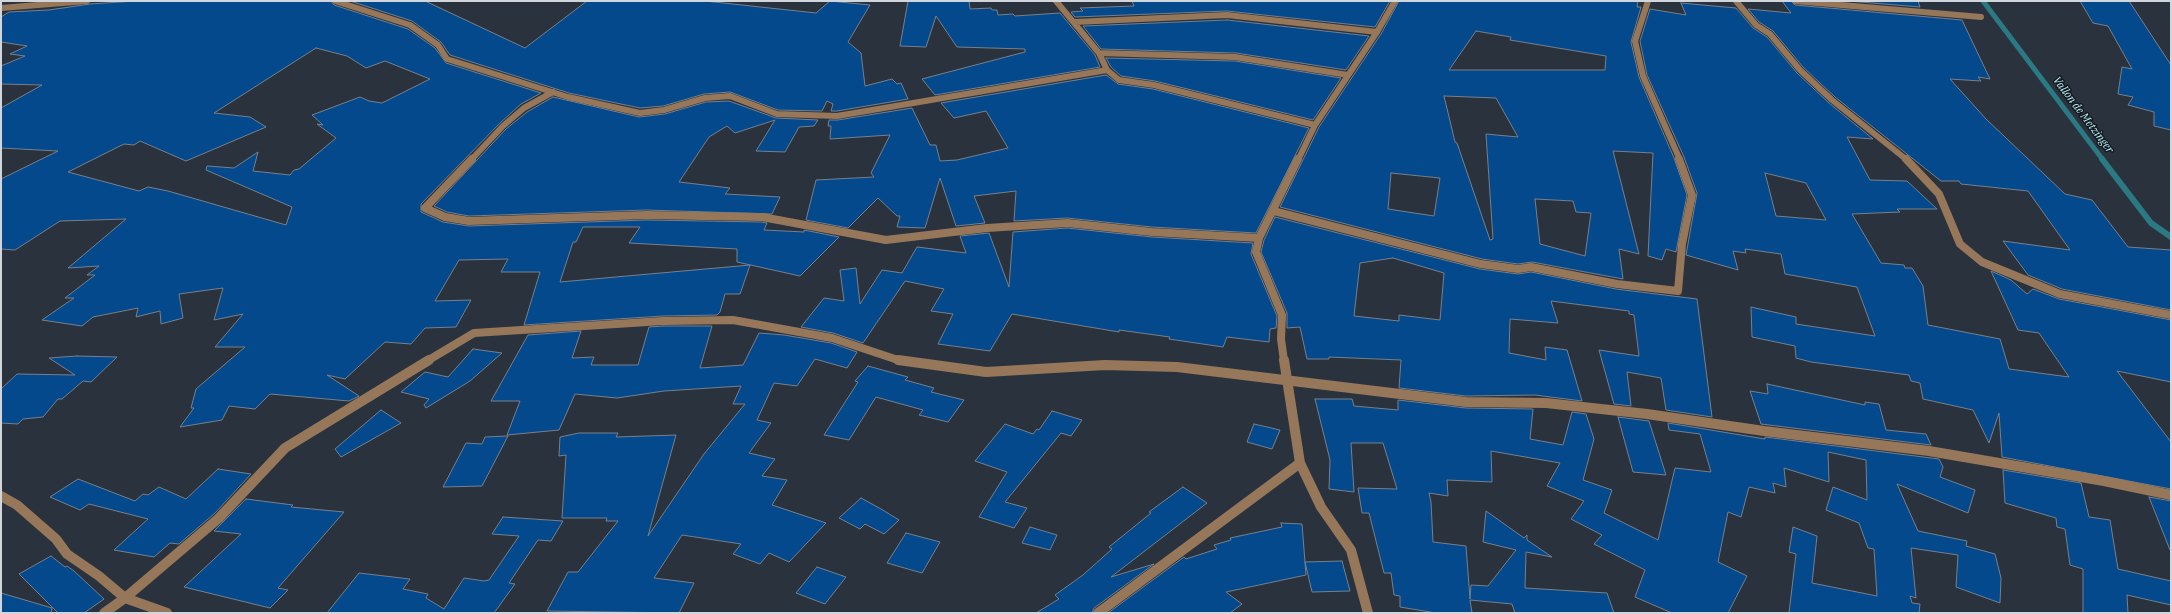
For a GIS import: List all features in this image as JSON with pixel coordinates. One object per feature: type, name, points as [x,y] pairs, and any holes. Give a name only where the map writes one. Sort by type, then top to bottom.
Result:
[{"type":"street","points":[[1,8],[87,1]]},
{"type":"street","points":[[335,1],[410,25],[438,45],[447,59],[553,92],[640,113],[664,110],[706,98],[730,96],[777,114],[837,116],[1107,70]]},
{"type":"street","points":[[1056,1],[1075,22],[1099,54],[1107,70],[1119,80],[1154,85],[1315,125]]},
{"type":"street","points":[[1368,613],[1351,550],[1322,507],[1300,463],[1286,382],[1281,339],[1282,316],[1256,252],[1259,238],[1274,211],[1315,125],[1377,32],[1395,1]]},
{"type":"street","points":[[1274,211],[1366,233],[1440,256],[1518,269],[1531,267],[1617,284],[1678,291],[1682,244],[1692,195],[1677,152],[1643,76],[1635,41],[1648,1]]},
{"type":"street","points":[[1736,1],[1756,25],[1770,34],[1800,70],[1832,100],[1902,154],[1939,194],[1960,244],[1982,262],[2060,294],[2171,315]]},
{"type":"street","points":[[1795,1],[1981,17]]},
{"type":"street","points":[[1075,22],[1227,15],[1377,32]]},
{"type":"street","points":[[1099,54],[1235,57],[1348,75]]},
{"type":"street","points":[[553,92],[524,108],[508,122],[425,208],[445,217],[469,221],[646,215],[762,217],[886,240],[987,228],[1067,223],[1152,232],[1259,238]]},
{"type":"street","points":[[104,613],[125,598],[219,518],[285,448],[386,385],[474,333],[663,321],[733,320],[832,338],[904,362],[986,372],[1105,365],[1169,367],[1286,382],[1466,402],[1546,403],[1647,414],[1764,431],[1929,451],[2104,481],[2171,495]]},
{"type":"street","points":[[1098,613],[1300,463]]},
{"type":"street","points":[[1,496],[17,505],[56,539],[67,554],[99,576],[125,598],[167,613]]},
{"type":"building","points":[[136,1],[331,1],[334,5],[408,29],[435,48],[446,63],[541,93],[521,104],[500,123],[421,204],[421,212],[443,222],[469,226],[646,220],[761,222],[767,223],[764,230],[804,232],[804,230],[839,237],[800,276],[737,262],[737,249],[629,243],[640,227],[583,227],[576,242],[573,242],[560,282],[750,265],[740,294],[725,294],[720,312],[717,315],[663,316],[524,325],[540,272],[501,272],[508,259],[459,260],[435,301],[471,300],[456,327],[425,328],[411,344],[385,342],[345,379],[327,375],[359,396],[349,401],[270,394],[255,409],[229,406],[222,420],[180,427],[194,408],[191,408],[196,389],[245,347],[215,347],[243,314],[214,320],[223,288],[179,294],[183,318],[161,324],[160,311],[136,317],[138,308],[93,317],[82,326],[42,320],[74,298],[65,298],[95,275],[87,275],[99,266],[68,268],[126,219],[60,221],[15,250],[1,249],[1,179],[58,151],[1,148],[1,108],[42,85],[1,84],[1,66],[25,56],[10,54],[27,46],[1,42],[1,17],[9,12],[49,10],[90,4]],"holes":[[[316,48],[347,56],[366,68],[385,61],[430,79],[382,103],[369,101],[360,97],[312,115],[323,125],[317,124],[336,138],[299,169],[294,170],[290,175],[253,171],[258,152],[234,168],[207,166],[206,170],[292,207],[286,225],[168,191],[148,187],[139,191],[68,172],[124,144],[134,145],[140,141],[186,161],[266,127],[250,117],[214,113]]]},
{"type":"building","points":[[350,1],[425,1],[525,48],[587,1],[705,1],[816,13],[830,1],[870,5],[848,42],[861,53],[865,86],[892,79],[897,84],[901,83],[908,99],[837,111],[831,111],[833,104],[827,101],[822,111],[778,110],[730,92],[704,94],[663,106],[640,108],[569,93],[450,55],[441,42],[412,21]]},
{"type":"building","points":[[908,1],[969,1],[970,9],[991,8],[992,10],[997,10],[998,15],[1013,14],[1015,16],[1060,13],[1095,55],[1100,67],[935,95],[922,79],[1025,52],[1025,49],[957,47],[936,16],[926,47],[900,46]]},
{"type":"building","points":[[1132,1],[1390,1],[1375,27],[1227,11],[1075,17],[1071,12],[1083,11],[1080,8],[1134,6]]},
{"type":"building","points":[[1399,1],[1638,1],[1637,7],[1641,7],[1631,42],[1639,77],[1674,158],[1687,195],[1676,252],[1666,249],[1662,260],[1648,256],[1653,153],[1613,151],[1639,254],[1619,249],[1623,279],[1532,262],[1518,264],[1482,259],[1280,207],[1319,127],[1381,34]],"holes":[[[1476,31],[1511,37],[1510,40],[1606,56],[1605,70],[1449,70]],[[1444,96],[1496,98],[1518,137],[1486,134],[1493,239],[1490,240],[1457,143],[1455,142]],[[1391,173],[1440,178],[1434,216],[1388,209]],[[1535,199],[1573,201],[1576,212],[1591,213],[1585,256],[1540,244]]]},
{"type":"building","points":[[1782,1],[1791,1],[1795,5],[1962,20],[1990,79],[1978,77],[1981,81],[1950,79],[1986,119],[2065,194],[2092,200],[2128,247],[2171,250],[2171,310],[2062,289],[2028,275],[2003,241],[2070,250],[2028,191],[1961,184],[1959,181],[1941,181],[1835,97],[1803,67],[1773,31],[1759,22],[1748,9],[1791,13]]},
{"type":"building","points":[[1848,1],[1918,1],[1920,7]]},
{"type":"building","points":[[2080,1],[2129,1],[2171,65],[2171,130],[2154,126],[2154,112],[2128,105],[2133,97],[2118,94],[2122,67],[2132,69],[2108,26],[2093,23]]},
{"type":"building","points":[[1681,3],[1736,8],[1753,28],[1767,37],[1797,73],[1829,103],[1873,139],[1847,137],[1870,180],[1907,181],[1937,209],[1897,209],[1900,212],[1852,214],[1881,263],[1904,265],[1905,268],[1912,268],[1923,286],[1928,325],[2000,339],[2009,369],[2069,377],[2039,333],[2018,330],[1991,271],[2011,280],[2027,294],[2033,289],[2059,299],[2171,320],[2171,382],[2117,371],[2171,442],[2171,489],[2002,457],[1999,413],[1989,443],[1973,410],[1923,399],[1920,383],[1911,381],[1909,375],[1811,362],[1796,358],[1795,346],[1752,337],[1751,307],[1796,317],[1796,324],[1875,336],[1857,287],[1785,274],[1781,254],[1745,249],[1746,253],[1733,251],[1738,270],[1686,255],[1697,193],[1684,157],[1647,75],[1640,41],[1650,9],[1686,15]],"holes":[[[1765,173],[1806,183],[1826,220],[1776,216]]]},
{"type":"building","points":[[1227,20],[1369,36],[1346,70],[1236,53],[1101,49],[1083,26]]},
{"type":"building","points":[[1106,58],[1235,61],[1341,78],[1313,120],[1155,81],[1121,76],[1111,67]]},
{"type":"building","points":[[1106,75],[1118,84],[1153,89],[1309,128],[1256,233],[1152,227],[1067,218],[1014,221],[1016,191],[974,196],[985,223],[956,226],[940,178],[925,228],[897,227],[900,216],[897,216],[878,198],[848,228],[806,220],[816,180],[874,177],[871,173],[890,135],[830,139],[831,126],[828,126],[829,120],[838,120],[912,108],[930,145],[936,145],[940,161],[957,160],[1008,148],[986,111],[954,118],[941,103]]},
{"type":"building","points":[[553,97],[639,117],[665,114],[706,102],[729,101],[776,118],[818,120],[814,126],[799,127],[785,152],[756,151],[775,120],[735,133],[727,126],[709,137],[679,182],[730,188],[725,194],[780,197],[772,214],[646,210],[469,216],[447,212],[434,206],[506,129],[527,112]]},
{"type":"building","points":[[1275,217],[1480,269],[1518,274],[1531,272],[1616,289],[1697,299],[1712,417],[1666,410],[1661,378],[1627,372],[1631,406],[1614,404],[1599,350],[1639,356],[1634,315],[1629,314],[1629,311],[1551,301],[1558,323],[1510,319],[1509,353],[1546,360],[1545,347],[1567,350],[1582,401],[1535,395],[1466,396],[1399,388],[1401,360],[1329,357],[1329,359],[1307,359],[1300,327],[1287,328],[1287,313],[1261,252],[1264,240]],"holes":[[[1393,258],[1444,273],[1440,320],[1399,315],[1399,321],[1354,316],[1360,263]]]},
{"type":"building","points":[[1067,228],[1152,237],[1253,243],[1251,254],[1277,316],[1276,328],[1270,329],[1269,342],[1227,337],[1223,347],[1169,339],[1170,337],[1119,330],[1119,332],[1012,314],[990,351],[938,344],[953,314],[931,311],[944,289],[905,281],[863,343],[833,333],[801,327],[824,298],[844,301],[840,270],[856,268],[860,304],[882,270],[902,273],[917,247],[966,253],[960,236],[989,233],[1009,287],[1013,232]]},
{"type":"building","points":[[712,326],[700,368],[743,365],[759,333],[784,335],[831,343],[857,352],[847,368],[815,359],[797,386],[774,383],[757,420],[771,423],[749,453],[775,459],[762,476],[787,480],[772,505],[826,523],[789,562],[769,553],[760,564],[733,554],[741,544],[682,535],[654,578],[694,583],[679,613],[547,611],[568,572],[578,572],[618,521],[606,521],[607,518],[562,518],[566,455],[559,456],[560,437],[579,433],[618,433],[616,437],[676,435],[648,536],[704,454],[745,404],[733,404],[741,386],[664,391],[617,398],[575,394],[559,430],[507,435],[520,401],[491,401],[528,335],[581,331],[572,358],[594,357],[591,365],[638,365],[649,327]]},
{"type":"building","points":[[473,349],[502,353],[470,381],[426,408],[424,405],[429,399],[401,392],[425,372],[448,377]]},
{"type":"building","points":[[77,356],[117,357],[91,382],[83,381],[62,399],[58,399],[43,417],[23,419],[18,424],[1,423],[1,389],[17,374],[75,375],[49,358]]},
{"type":"building","points":[[868,366],[908,377],[905,380],[934,388],[931,392],[964,400],[948,422],[919,415],[923,410],[876,397],[849,440],[824,435],[858,382],[855,381]]},
{"type":"building","points":[[1767,384],[1865,405],[1865,402],[1879,404],[1886,430],[1926,434],[1931,445],[1761,424],[1750,391],[1768,394]]},
{"type":"building","points":[[1315,399],[1352,399],[1354,406],[1398,410],[1398,400],[1466,408],[1533,409],[1530,439],[1563,445],[1572,412],[1586,414],[1594,439],[1583,480],[1612,490],[1604,513],[1658,540],[1675,468],[1711,472],[1700,434],[1669,430],[1668,423],[1765,439],[1765,437],[1939,459],[1943,467],[1940,477],[1975,490],[1968,513],[1897,484],[1918,531],[1967,541],[1966,546],[1995,554],[2001,578],[2000,603],[1956,587],[1958,555],[1911,548],[1916,598],[1910,596],[1912,603],[1920,604],[1919,613],[1789,613],[1796,554],[1789,552],[1793,527],[1817,536],[1812,583],[1877,596],[1874,549],[1868,548],[1859,523],[1826,510],[1833,487],[1867,500],[1866,460],[1828,452],[1829,482],[1784,468],[1786,487],[1773,483],[1775,493],[1749,487],[1741,517],[1728,512],[1718,562],[1747,576],[1728,613],[1672,613],[1635,597],[1645,570],[1594,544],[1602,535],[1571,519],[1584,501],[1547,486],[1560,463],[1491,451],[1492,482],[1447,480],[1448,496],[1429,493],[1431,502],[1433,542],[1466,546],[1470,599],[1471,585],[1488,586],[1516,550],[1483,542],[1486,511],[1524,538],[1527,535],[1527,540],[1552,557],[1526,552],[1525,588],[1607,593],[1614,613],[1515,613],[1512,604],[1470,600],[1472,613],[1436,613],[1400,607],[1400,596],[1394,595],[1391,573],[1384,573],[1369,513],[1362,513],[1358,488],[1397,489],[1383,443],[1351,443],[1354,492],[1329,489],[1330,460]]},
{"type":"building","points":[[381,410],[401,423],[341,457],[335,449]]},
{"type":"building","points":[[1052,411],[1082,420],[1071,436],[1061,433],[1005,502],[1027,508],[1014,528],[979,517],[1007,472],[975,461],[1005,424],[1033,434],[1037,429],[1039,430]]},
{"type":"building","points":[[1618,417],[1649,421],[1666,475],[1633,472]]},
{"type":"building","points":[[1254,424],[1280,430],[1272,449],[1247,442]]},
{"type":"building","points":[[508,436],[482,486],[443,487],[466,443],[482,444],[485,437]]},
{"type":"building","points":[[218,469],[251,474],[215,513],[179,544],[170,543],[154,557],[114,550],[148,519],[89,504],[80,510],[50,497],[78,479],[135,501],[143,494],[148,495],[159,487],[186,499]]},
{"type":"building","points":[[2003,470],[2081,483],[2089,517],[2110,520],[2118,569],[2171,581],[2171,605],[2127,595],[2128,613],[2083,613],[2083,569],[2070,565],[2065,529],[2057,527],[2056,518],[2005,503]]},
{"type":"building","points":[[1183,487],[1207,503],[1111,577],[1154,564],[1094,608],[1092,613],[1036,613],[1059,599],[1055,595],[1083,575],[1112,549],[1109,547],[1151,513],[1149,512]]},
{"type":"building","points":[[2149,497],[2171,501],[2171,550],[2170,550]]},
{"type":"building","points":[[861,498],[899,520],[884,534],[865,524],[860,529],[839,518]]},
{"type":"building","points":[[246,499],[293,505],[291,507],[344,512],[278,588],[288,590],[270,608],[184,587],[241,534],[214,531]]},
{"type":"building","points":[[503,517],[563,521],[551,541],[538,540],[509,583],[515,584],[494,613],[327,613],[359,573],[410,579],[403,589],[428,594],[426,598],[444,609],[464,578],[484,581],[489,580],[519,536],[492,534]]},
{"type":"building","points":[[1281,523],[1302,524],[1306,575],[1226,592],[1242,604],[1230,613],[1108,613],[1184,557],[1186,559],[1217,549],[1214,545],[1231,540],[1230,538],[1282,527]]},
{"type":"building","points":[[1030,527],[1057,535],[1050,550],[1022,543]]},
{"type":"building","points":[[906,533],[940,542],[922,573],[887,563]]},
{"type":"building","points":[[51,556],[65,567],[67,566],[74,571],[104,599],[84,613],[58,613],[19,574]]},
{"type":"building","points":[[1342,561],[1350,591],[1312,592],[1305,562]]},
{"type":"building","points":[[817,567],[846,577],[825,604],[796,593]]},
{"type":"building","points":[[1,593],[52,608],[51,613],[1,613]]},
{"type":"waterway","name":"Vallon de Metzinger","points":[[1983,1],[2103,160]]},
{"type":"waterway","name":"Vallon de Metzinger","points":[[2102,159],[2151,223],[2171,237]]}]
